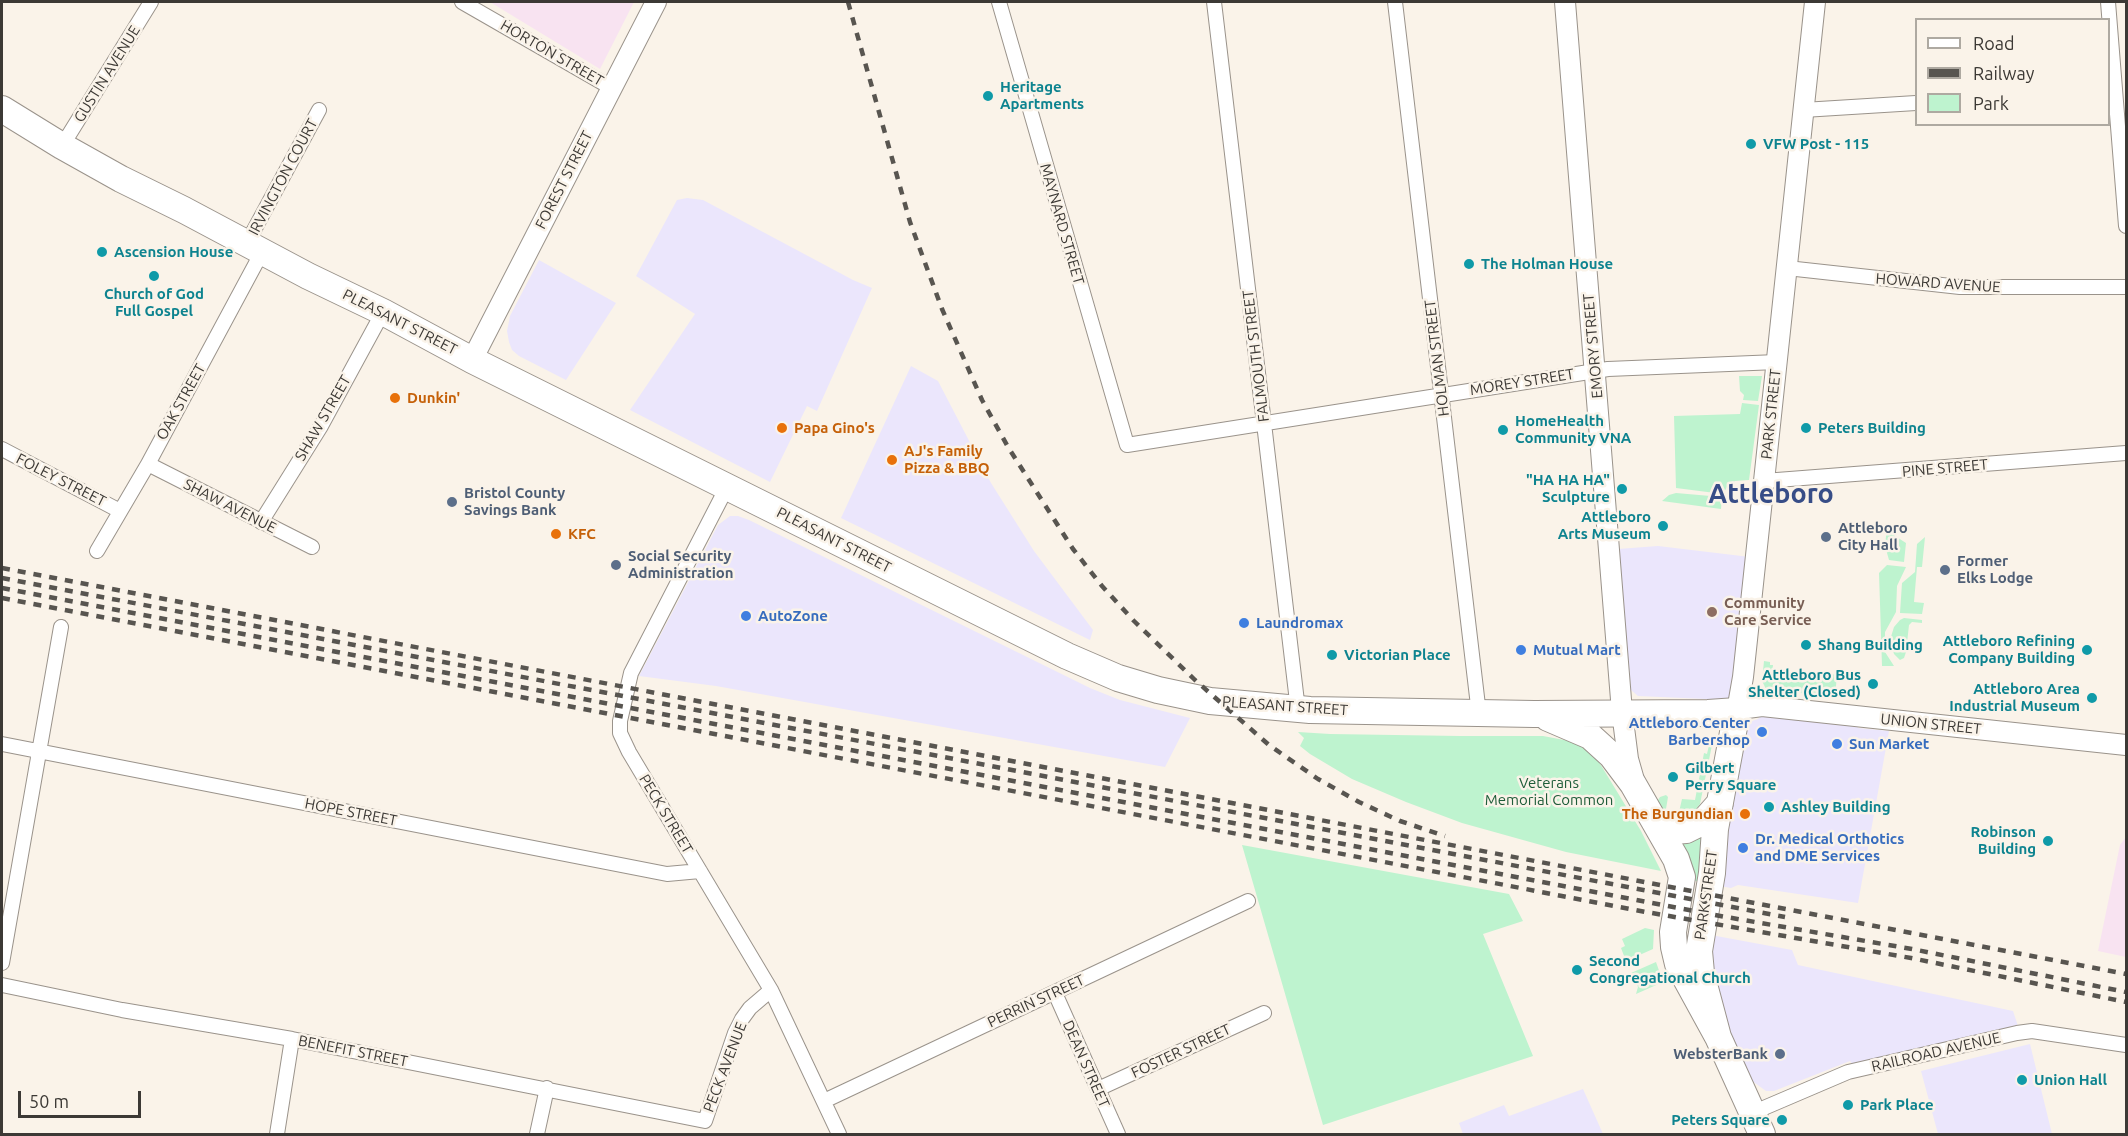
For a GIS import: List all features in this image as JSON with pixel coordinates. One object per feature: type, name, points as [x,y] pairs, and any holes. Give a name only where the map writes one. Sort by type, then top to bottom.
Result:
[{"type":"highway","name":"PLEASANT STREET","points":[[2,109],[62,146],[472,360],[1061,653],[1144,686],[1203,699],[1298,710],[1479,714],[1737,711]]},
{"type":"highway","name":"PARK STREET","points":[[1718,1037],[1701,973],[1699,951],[1712,873],[1713,840],[1737,711]]},
{"type":"highway","name":"PARK STREET","points":[[1534,714],[1568,725],[1595,740],[1612,756],[1641,796],[1676,859],[1682,877],[1673,932],[1675,956],[1684,978],[1718,1037],[1757,1124]]},
{"type":"highway","points":[[1657,826],[1674,831],[1692,828],[1709,817],[1720,803]]},
{"type":"main road","name":"FOREST STREET","points":[[472,360],[610,87],[656,2]]},
{"type":"main road","name":"EMORY STREET","points":[[1565,2],[1622,712],[1629,767],[1641,796]]},
{"type":"main road","name":"PARK STREET","points":[[1737,711],[1743,677],[1815,2]]},
{"type":"main road","name":"UNION STREET","points":[[1737,711],[1762,706],[2127,745]]},
{"type":"street","name":"GUSTIN AVENUE","points":[[62,146],[151,2]]},
{"type":"street","name":"HORTON STREET","points":[[462,2],[610,87]]},
{"type":"street","name":"MAYNARD STREET","points":[[999,2],[1126,445]]},
{"type":"street","name":"FALMOUTH STREET","points":[[1214,2],[1298,710]]},
{"type":"street","name":"HOLMAN STREET","points":[[1395,2],[1479,714]]},
{"type":"street","points":[[2108,2],[2110,18]]},
{"type":"street","points":[[2110,22],[2127,226]]},
{"type":"street","points":[[1803,110],[1915,103]]},
{"type":"street","name":"IRVINGTON COURT","points":[[255,248],[320,110]]},
{"type":"street","name":"OAK STREET","points":[[97,551],[148,464],[255,248]]},
{"type":"street","name":"HOWARD AVENUE","points":[[1787,268],[1960,287],[2127,287]]},
{"type":"street","name":"SHAW STREET","points":[[261,522],[321,426],[383,312]]},
{"type":"street","name":"MOREY STREET","points":[[1126,445],[1595,370],[1777,362]]},
{"type":"street","name":"FOLEY STREET","points":[[2,449],[120,511]]},
{"type":"street","name":"PINE STREET","points":[[1764,481],[2127,453]]},
{"type":"street","name":"SHAW AVENUE","points":[[148,464],[312,547]]},
{"type":"street","name":"PECK STREET","points":[[728,487],[631,673],[619,727],[624,745],[771,990],[839,1134]]},
{"type":"street","points":[[2,963],[61,627]]},
{"type":"street","name":"HOPE STREET","points":[[2,744],[667,874],[700,871]]},
{"type":"street","name":"PERRIN STREET","points":[[824,1101],[1248,902]]},
{"type":"street","name":"BENEFIT STREET","points":[[2,985],[122,1010],[292,1039],[547,1088],[705,1121]]},
{"type":"street","name":"PECK AVENUE","points":[[705,1121],[735,1033],[742,1019],[750,1008],[771,990]]},
{"type":"street","name":"DEAN STREET","points":[[1055,993],[1118,1134]]},
{"type":"street","name":"FOSTER STREET","points":[[1098,1089],[1264,1013]]},
{"type":"street","name":"RAILROAD AVENUE","points":[[1757,1124],[1841,1074],[2017,1033],[2032,1031],[2127,1045]]},
{"type":"street","points":[[276,1134],[292,1039]]},
{"type":"street","points":[[537,1134],[547,1088]]},
{"type":"shaded area","points":[[490,2],[634,2],[600,69]]},
{"type":"shaded area","points":[[687,198],[703,200],[872,288],[817,411],[807,406],[770,482],[630,410],[695,314],[636,276],[677,200]]},
{"type":"shaded area","points":[[539,260],[616,303],[566,380],[519,356],[512,350],[509,342],[507,331],[510,316]]},
{"type":"shaded area","points":[[911,366],[938,381],[991,483],[1034,551],[1093,630],[1090,640],[841,518]]},
{"type":"shaded area","points":[[730,516],[749,520],[1090,688],[1120,700],[1190,718],[1165,767],[716,686],[639,676],[718,525]]},
{"type":"shaded area","points":[[1658,546],[1750,557],[1728,700],[1638,696],[1631,690],[1618,549]]},
{"type":"shaded area","points":[[1763,713],[1858,722],[1858,728],[1889,731],[1858,903],[1738,885],[1731,888],[1714,885],[1743,728]]},
{"type":"shaded area","points":[[2126,837],[2126,957],[2098,951],[2120,845]]},
{"type":"shaded area","points":[[1711,935],[1792,950],[1798,965],[2013,1011],[2018,1026],[1854,1066],[1850,1061],[1774,1091],[1766,1091],[1748,1078],[1735,1050],[1713,982]]},
{"type":"shaded area","points":[[2030,1044],[2052,1134],[1938,1134],[1921,1071]]},
{"type":"shaded area","points":[[1583,1089],[1603,1134],[1463,1134],[1459,1123],[1504,1105],[1509,1116]]},
{"type":"green space","points":[[1739,376],[1762,376],[1758,401],[1743,400],[1744,395],[1740,391]]},
{"type":"green space","points":[[1742,403],[1759,405],[1749,480],[1735,481],[1727,487],[1723,494],[1676,488],[1674,416],[1740,414]]},
{"type":"green space","points":[[1676,493],[1722,497],[1721,509],[1662,501]]},
{"type":"green space","points":[[1887,527],[1892,534],[1906,543],[1904,562],[1889,560],[1885,546]]},
{"type":"green space","points":[[1925,537],[1922,567],[1917,567],[1914,602],[1924,603],[1922,614],[1900,613],[1902,583],[1915,572],[1917,544]]},
{"type":"green space","points":[[1887,565],[1906,567],[1897,586],[1896,612],[1885,632],[1885,652],[1894,666],[1882,666],[1879,573]]},
{"type":"green space","points":[[1904,618],[1922,620],[1922,623],[1912,622],[1909,625],[1906,652],[1904,658],[1900,660],[1894,654],[1890,640],[1894,627]]},
{"type":"green space","points":[[1764,661],[1773,665],[1772,678],[1804,682],[1804,678],[1829,681],[1830,674],[1837,675],[1835,697],[1766,689],[1762,681]]},
{"type":"green space","name":"Veterans Memorial Common","points":[[1298,732],[1543,736],[1575,742],[1586,747],[1599,762],[1641,831],[1661,871],[1566,852],[1462,823],[1406,802],[1352,779],[1310,754],[1300,746],[1304,738]]},
{"type":"green space","points":[[1709,745],[1712,745],[1700,804],[1686,817],[1677,819],[1663,814],[1656,803],[1660,797],[1666,795],[1668,797],[1666,809],[1679,812],[1682,799],[1695,800],[1704,753],[1707,754]]},
{"type":"green space","points":[[1701,835],[1702,882],[1691,880],[1681,842]]},
{"type":"green space","points":[[1242,845],[1509,894],[1523,921],[1483,934],[1533,1056],[1323,1125]]},
{"type":"green space","points":[[1645,928],[1654,930],[1653,949],[1626,961],[1621,948],[1625,946],[1622,939]]},
{"type":"green space","points":[[1656,962],[1663,982],[1636,994],[1638,987],[1631,973]]},
{"type":"railway","points":[[848,2],[910,222],[942,309],[982,400],[1008,447],[1073,549],[1134,621],[1195,680],[1269,745],[1318,779],[1359,802],[1400,821],[1445,836]]},
{"type":"railway","points":[[2,568],[2126,974]]},
{"type":"railway","points":[[2,578],[1785,917]]},
{"type":"railway","points":[[2,588],[1726,917],[1912,949],[2126,992]]},
{"type":"railway","points":[[2,598],[1646,912],[1911,958],[2126,1002]]},
{"type":"place","name":"Heritage Apartments","points":[[988,96]]},
{"type":"place","name":"VFW Post - 115","points":[[1751,144]]},
{"type":"place","name":"Ascension House","points":[[102,252]]},
{"type":"place","name":"The Holman House","points":[[1469,264]]},
{"type":"place","name":"Church of God Full Gospel","points":[[154,276]]},
{"type":"place","name":"Dunkin'","points":[[395,398]]},
{"type":"place","name":"Papa Gino's","points":[[782,428]]},
{"type":"place","name":"Peters Building","points":[[1806,428]]},
{"type":"place","name":"HomeHealth Community VNA","points":[[1503,430]]},
{"type":"place","name":"AJ's Family Pizza & BBQ","points":[[892,460]]},
{"type":"place","name":"\"HA HA HA\" Sculpture","points":[[1622,489]]},
{"type":"place","name":"Bristol County Savings Bank","points":[[452,502]]},
{"type":"place","name":"Attleboro Arts Museum","points":[[1663,526]]},
{"type":"place","name":"KFC","points":[[556,534]]},
{"type":"place","name":"Attleboro City Hall","points":[[1826,537]]},
{"type":"place","name":"Social Security Administration","points":[[616,565]]},
{"type":"place","name":"Former Elks Lodge","points":[[1945,570]]},
{"type":"place","name":"Community Care Service","points":[[1712,612]]},
{"type":"place","name":"AutoZone","points":[[746,616]]},
{"type":"place","name":"Laundromax","points":[[1244,623]]},
{"type":"place","name":"Shang Building","points":[[1806,645]]},
{"type":"place","name":"Mutual Mart","points":[[1521,650]]},
{"type":"place","name":"Attleboro Refining Company Building","points":[[2087,650]]},
{"type":"place","name":"Victorian Place","points":[[1332,655]]},
{"type":"place","name":"Attleboro Bus Shelter (Closed)","points":[[1873,684]]},
{"type":"place","name":"Attleboro Area Industrial Museum","points":[[2092,698]]},
{"type":"place","name":"Attleboro Center Barbershop","points":[[1762,732]]},
{"type":"place","name":"Sun Market","points":[[1837,744]]},
{"type":"place","name":"Gilbert Perry Square","points":[[1673,777]]},
{"type":"place","name":"Ashley Building","points":[[1769,807]]},
{"type":"place","name":"The Burgundian","points":[[1745,814]]},
{"type":"place","name":"Robinson Building","points":[[2048,841]]},
{"type":"place","name":"Dr. Medical Orthotics and DME Services","points":[[1743,848]]},
{"type":"place","name":"Second Congregational Church","points":[[1577,970]]},
{"type":"place","name":"WebsterBank","points":[[1780,1054]]},
{"type":"place","name":"Union Hall","points":[[2022,1080]]},
{"type":"place","name":"Park Place","points":[[1848,1105]]},
{"type":"place","name":"Peters Square","points":[[1782,1120]]},
{"type":"district","name":"Attleboro","points":[[1771,494]]}]
